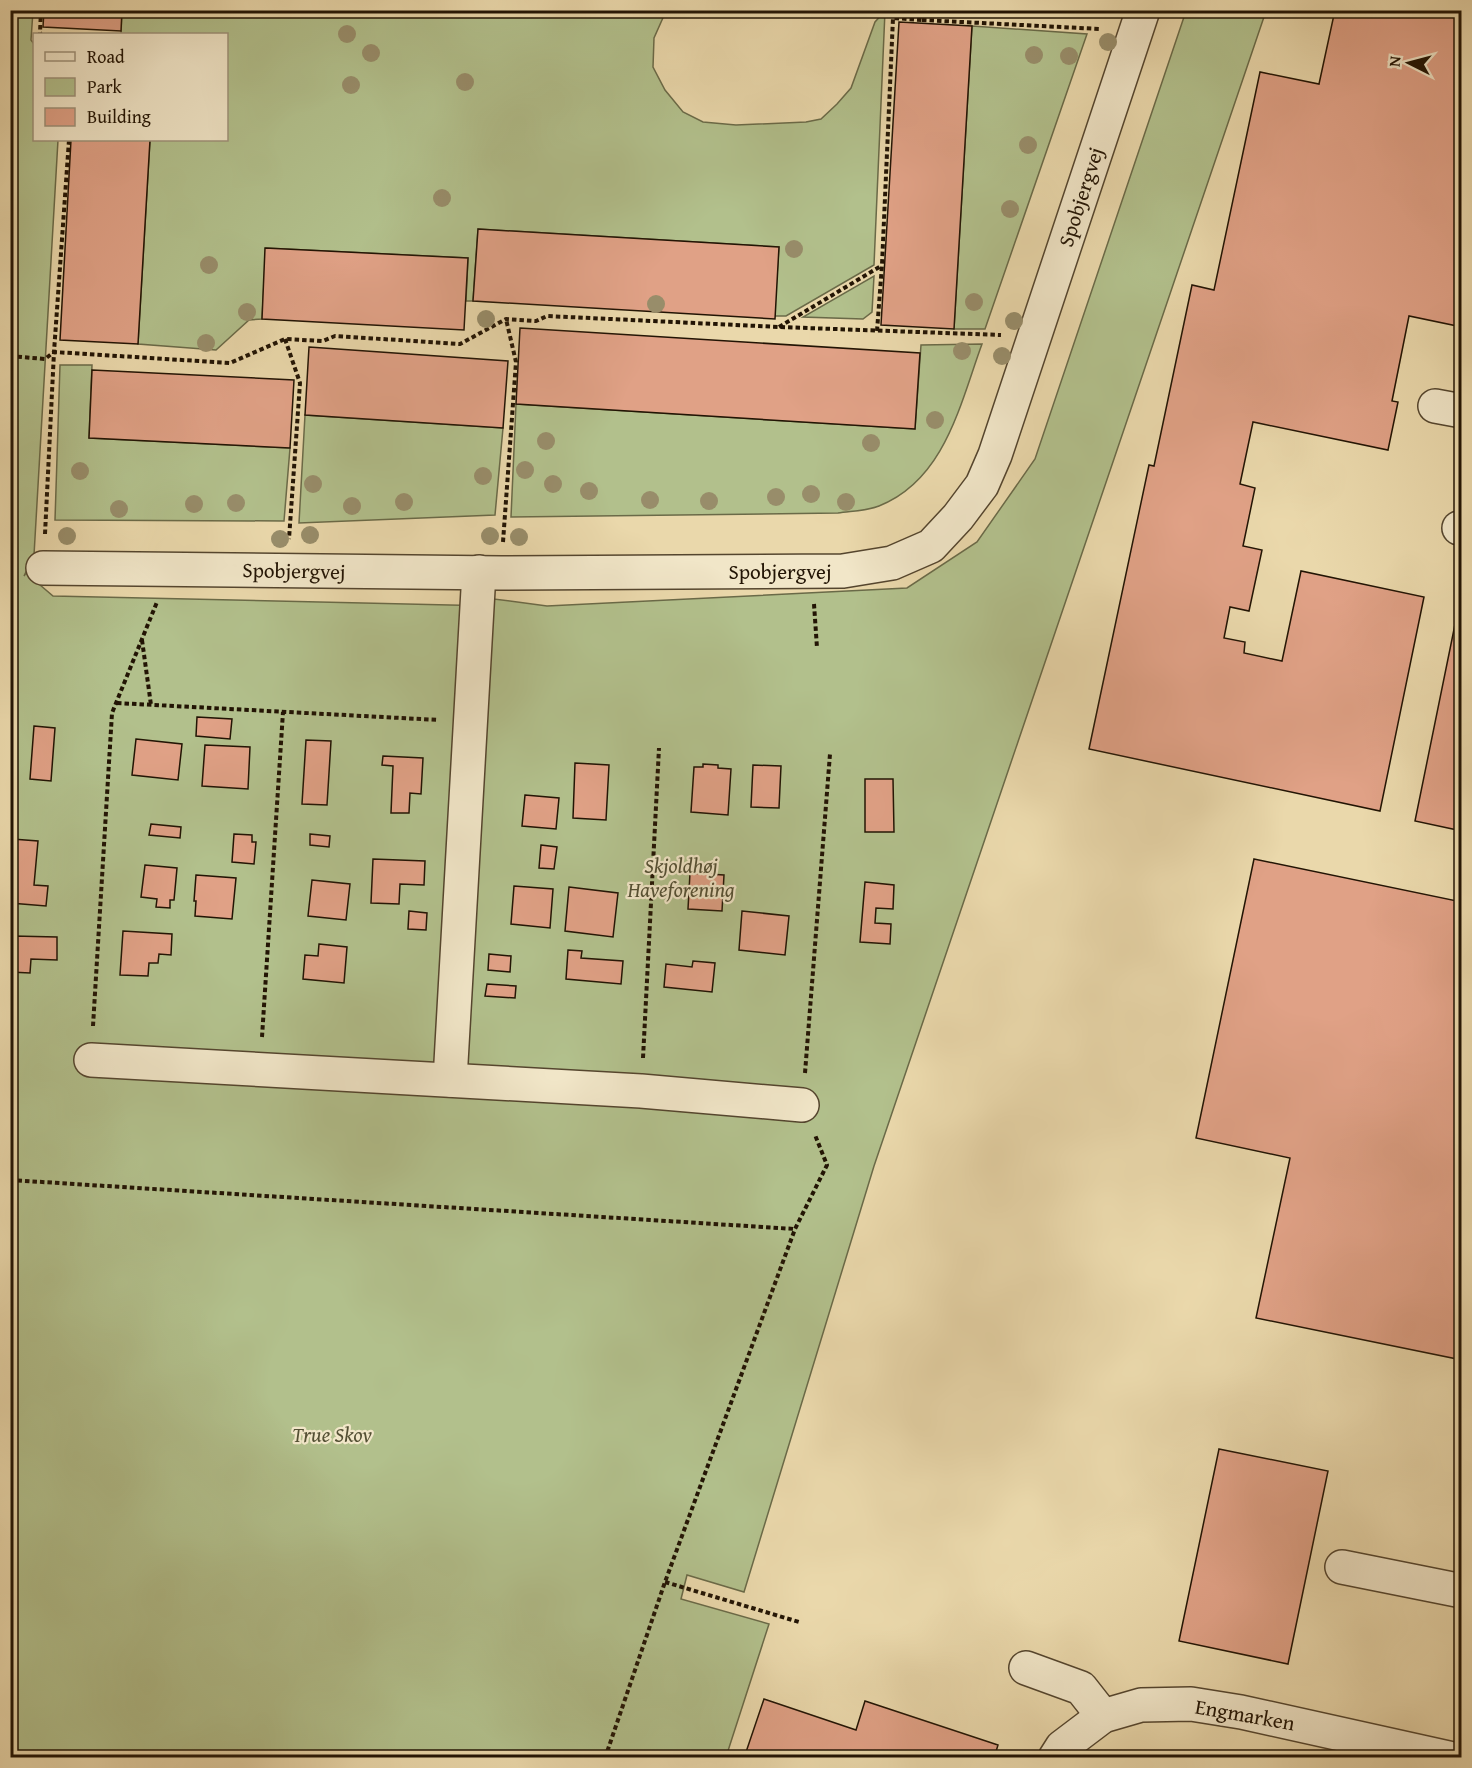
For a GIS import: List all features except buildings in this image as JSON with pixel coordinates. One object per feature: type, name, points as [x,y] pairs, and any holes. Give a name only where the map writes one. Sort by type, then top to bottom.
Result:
[{"type":"street","name":"Spobjergvej","points":[[43,568],[287,572],[812,572],[843,571],[891,563],[931,546],[958,517],[982,485],[995,455],[1140,20]]},
{"type":"street","points":[[450,1080],[470,722],[490,573]]},
{"type":"street","points":[[91,1060],[641,1091],[802,1105]]},
{"type":"street","points":[[1342,1567],[1461,1592]]},
{"type":"street","points":[[1026,1668],[1081,1688],[1103,1716]]},
{"type":"street","name":"Engmarken","points":[[1055,1758],[1062,1747],[1103,1716],[1141,1704],[1191,1704],[1241,1712],[1449,1758]]},
{"type":"path","points":[[39,33],[41,10]]},
{"type":"path","points":[[922,20],[923,10]]},
{"type":"path","points":[[877,331],[893,18],[1140,20]]},
{"type":"path","points":[[43,568],[54,352],[69,141]]},
{"type":"path","points":[[779,327],[882,265]]},
{"type":"path","points":[[10,356],[45,359],[54,352],[230,363],[285,339],[323,341],[335,336],[460,344],[506,319],[536,321],[547,316],[1035,336]]},
{"type":"path","points":[[490,573],[516,362],[506,319]]},
{"type":"path","points":[[285,339],[300,382],[287,572]]},
{"type":"path","points":[[91,1060],[112,713],[163,586],[165,570]]},
{"type":"path","points":[[812,572],[818,648]]},
{"type":"path","points":[[142,639],[151,705]]},
{"type":"path","points":[[117,703],[470,722]]},
{"type":"path","points":[[260,1070],[283,712]]},
{"type":"path","points":[[641,1091],[659,748]]},
{"type":"path","points":[[605,1758],[665,1582],[795,1228],[827,1165],[802,1105],[830,754]]},
{"type":"path","points":[[10,1180],[795,1228]]},
{"type":"path","points":[[665,1582],[799,1622]]},
{"type":"green space","points":[[122,10],[666,11],[654,38],[653,67],[665,90],[683,112],[703,122],[736,125],[806,122],[821,119],[851,88],[875,22],[885,11],[874,265],[786,316],[774,316],[779,247],[478,229],[473,301],[466,301],[468,258],[266,248],[262,319],[249,320],[216,350],[138,344],[150,141],[228,141],[228,33],[121,33]]},
{"type":"green space","points":[[1014,10],[1094,11],[1092,17],[1014,14]]},
{"type":"green space","points":[[11,11],[33,11],[31,40],[33,43],[33,141],[58,141],[34,555],[24,576],[26,573],[53,596],[493,606],[494,599],[547,606],[907,588],[977,542],[1035,459],[1186,11],[1266,11],[874,1166],[744,1592],[687,1575],[681,1599],[769,1624],[726,1757],[11,1758]]},
{"type":"green space","points":[[972,26],[1087,34],[985,329],[954,329]]},
{"type":"green space","points":[[874,276],[872,312],[863,319],[803,317]]},
{"type":"green space","points":[[982,344],[957,415],[935,459],[920,478],[901,494],[879,506],[838,513],[511,517],[516,404],[915,429],[921,345]]},
{"type":"green space","points":[[60,365],[92,365],[89,438],[290,448],[284,521],[55,520]]},
{"type":"green space","points":[[305,415],[503,428],[495,515],[299,523]]},
{"type":"park label","name":"Skjoldhøj Haveforening","points":[[681,878]]},
{"type":"park label","name":"True Skov","points":[[332,1435]]}]
